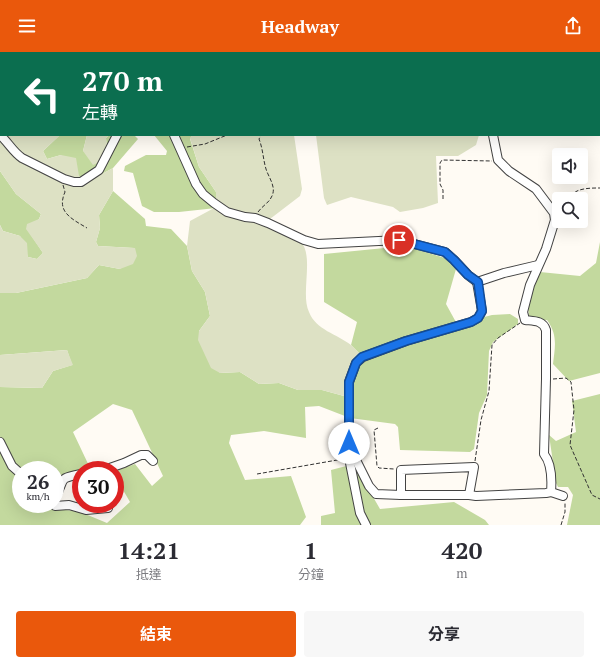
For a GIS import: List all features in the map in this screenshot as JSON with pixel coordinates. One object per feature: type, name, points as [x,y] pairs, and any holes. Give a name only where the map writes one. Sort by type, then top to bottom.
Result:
[{"type":"street","points":[[1,136],[22,158],[64,179],[74,182],[81,182],[99,170],[116,136]]},
{"type":"street","points":[[174,136],[196,184],[203,194],[227,212],[255,218],[304,240],[318,244],[399,240],[445,252],[468,275],[478,282],[482,311],[478,318],[471,322],[406,341],[362,357],[356,363],[349,382],[349,458],[360,513],[366,525]]},
{"type":"street","points":[[493,136],[498,160],[509,171],[536,189],[554,213],[556,220],[530,285],[523,312],[525,320],[544,325],[546,379],[544,454],[549,460],[552,483],[551,492]]},
{"type":"street","points":[[478,282],[504,273],[538,265]]},
{"type":"street","points":[[0,442],[12,466]]},
{"type":"street","points":[[124,463],[141,455],[147,455],[153,461]]},
{"type":"street","points":[[349,458],[356,458],[369,486],[376,494],[476,496],[551,492],[563,496]]},
{"type":"street","points":[[401,495],[401,470],[474,467],[469,495]]},
{"type":"path","points":[[180,148],[206,144],[225,136]]},
{"type":"path","points":[[255,218],[261,208],[269,202],[273,192],[273,187],[266,170],[263,150],[259,139],[260,136]]},
{"type":"path","points":[[443,199],[440,184],[440,163],[442,160],[487,162],[498,160]]},
{"type":"path","points":[[64,179],[62,185],[65,192],[63,198],[63,209],[68,215],[87,228]]},
{"type":"path","points":[[551,209],[556,200],[561,197],[568,196],[578,191],[591,188],[600,188]]},
{"type":"path","points":[[474,467],[481,420],[489,391],[492,345],[498,338],[525,320]]},
{"type":"path","points":[[546,379],[566,378],[570,382],[574,410],[570,444],[592,495],[600,499]]},
{"type":"path","points":[[378,428],[374,430],[377,466],[379,468],[401,470]]},
{"type":"path","points":[[257,474],[349,458]]},
{"type":"path","points":[[561,525],[566,504],[563,496]]},
{"type":"green space","points":[[0,136],[59,136],[43,151],[47,159],[61,155],[76,158],[79,176],[91,180],[113,168],[113,191],[99,215],[100,228],[96,242],[98,246],[135,248],[137,256],[133,264],[120,269],[99,265],[87,278],[16,293],[0,293],[0,225],[3,231],[20,236],[27,243],[28,257],[37,259],[43,253],[26,229],[27,224],[39,219],[41,214],[16,194],[0,171]]},
{"type":"green space","points":[[59,136],[87,136],[83,151],[108,158],[106,138],[108,136],[135,136],[138,139],[113,168],[91,180],[79,176],[61,155],[47,159],[43,151]]},
{"type":"green space","points":[[87,136],[108,136],[106,138],[108,158],[93,165],[83,151]]},
{"type":"green space","points":[[155,136],[192,136],[190,139],[199,167],[216,192],[216,208],[179,212],[154,212],[142,206],[133,173],[124,171],[125,166],[146,155],[166,155],[167,151]]},
{"type":"green space","points":[[191,136],[294,136],[302,189],[300,196],[270,219],[270,227],[298,239],[304,247],[307,265],[307,304],[312,318],[327,331],[351,345],[360,354],[348,372],[344,396],[322,390],[298,390],[279,383],[259,384],[240,372],[220,373],[211,368],[198,340],[199,331],[210,316],[205,292],[192,271],[187,246],[190,221],[216,207],[216,192],[199,167],[190,138]]},
{"type":"green space","points":[[316,136],[479,136],[476,145],[458,156],[436,156],[438,203],[423,208],[400,212],[393,207],[351,197],[327,205],[324,198]]},
{"type":"green space","points":[[0,171],[16,194],[41,214],[39,219],[27,229],[43,253],[37,259],[28,257],[20,236],[3,231],[0,225]]},
{"type":"green space","points":[[113,191],[145,219],[146,226],[171,229],[187,246],[192,271],[205,292],[210,316],[199,331],[220,373],[240,372],[259,384],[279,383],[298,390],[322,390],[344,396],[348,372],[360,354],[351,345],[357,322],[324,302],[324,254],[405,246],[445,258],[456,269],[446,304],[457,324],[492,315],[510,314],[518,319],[518,324],[493,342],[489,351],[487,395],[479,413],[474,449],[470,452],[400,450],[398,427],[395,424],[350,418],[319,406],[305,407],[306,438],[264,431],[231,435],[229,443],[245,480],[291,476],[306,517],[300,525],[0,525],[0,387],[42,388],[53,371],[72,365],[67,350],[0,355],[0,293],[16,293],[87,278],[99,265],[120,269],[134,248],[98,246],[96,242],[100,228],[99,215]]},
{"type":"green space","points":[[600,242],[600,373],[569,381],[553,364],[555,341],[553,331],[547,320],[529,323],[528,301],[540,272],[580,276],[596,263]]},
{"type":"green space","points":[[67,350],[73,365],[53,371],[42,388],[0,387],[0,355]]},
{"type":"green space","points":[[600,394],[600,525],[567,525],[573,495],[568,487],[558,487],[556,483],[549,435],[556,441],[576,432],[572,401]]},
{"type":"green space","points":[[354,464],[380,509],[454,502],[485,520],[489,525],[321,525],[321,516],[335,513],[331,470]]},
{"type":"route","points":[[349,443],[349,382],[356,363],[362,357],[406,341],[471,322],[478,318],[482,311],[478,282],[468,275],[445,252],[399,240]]}]
